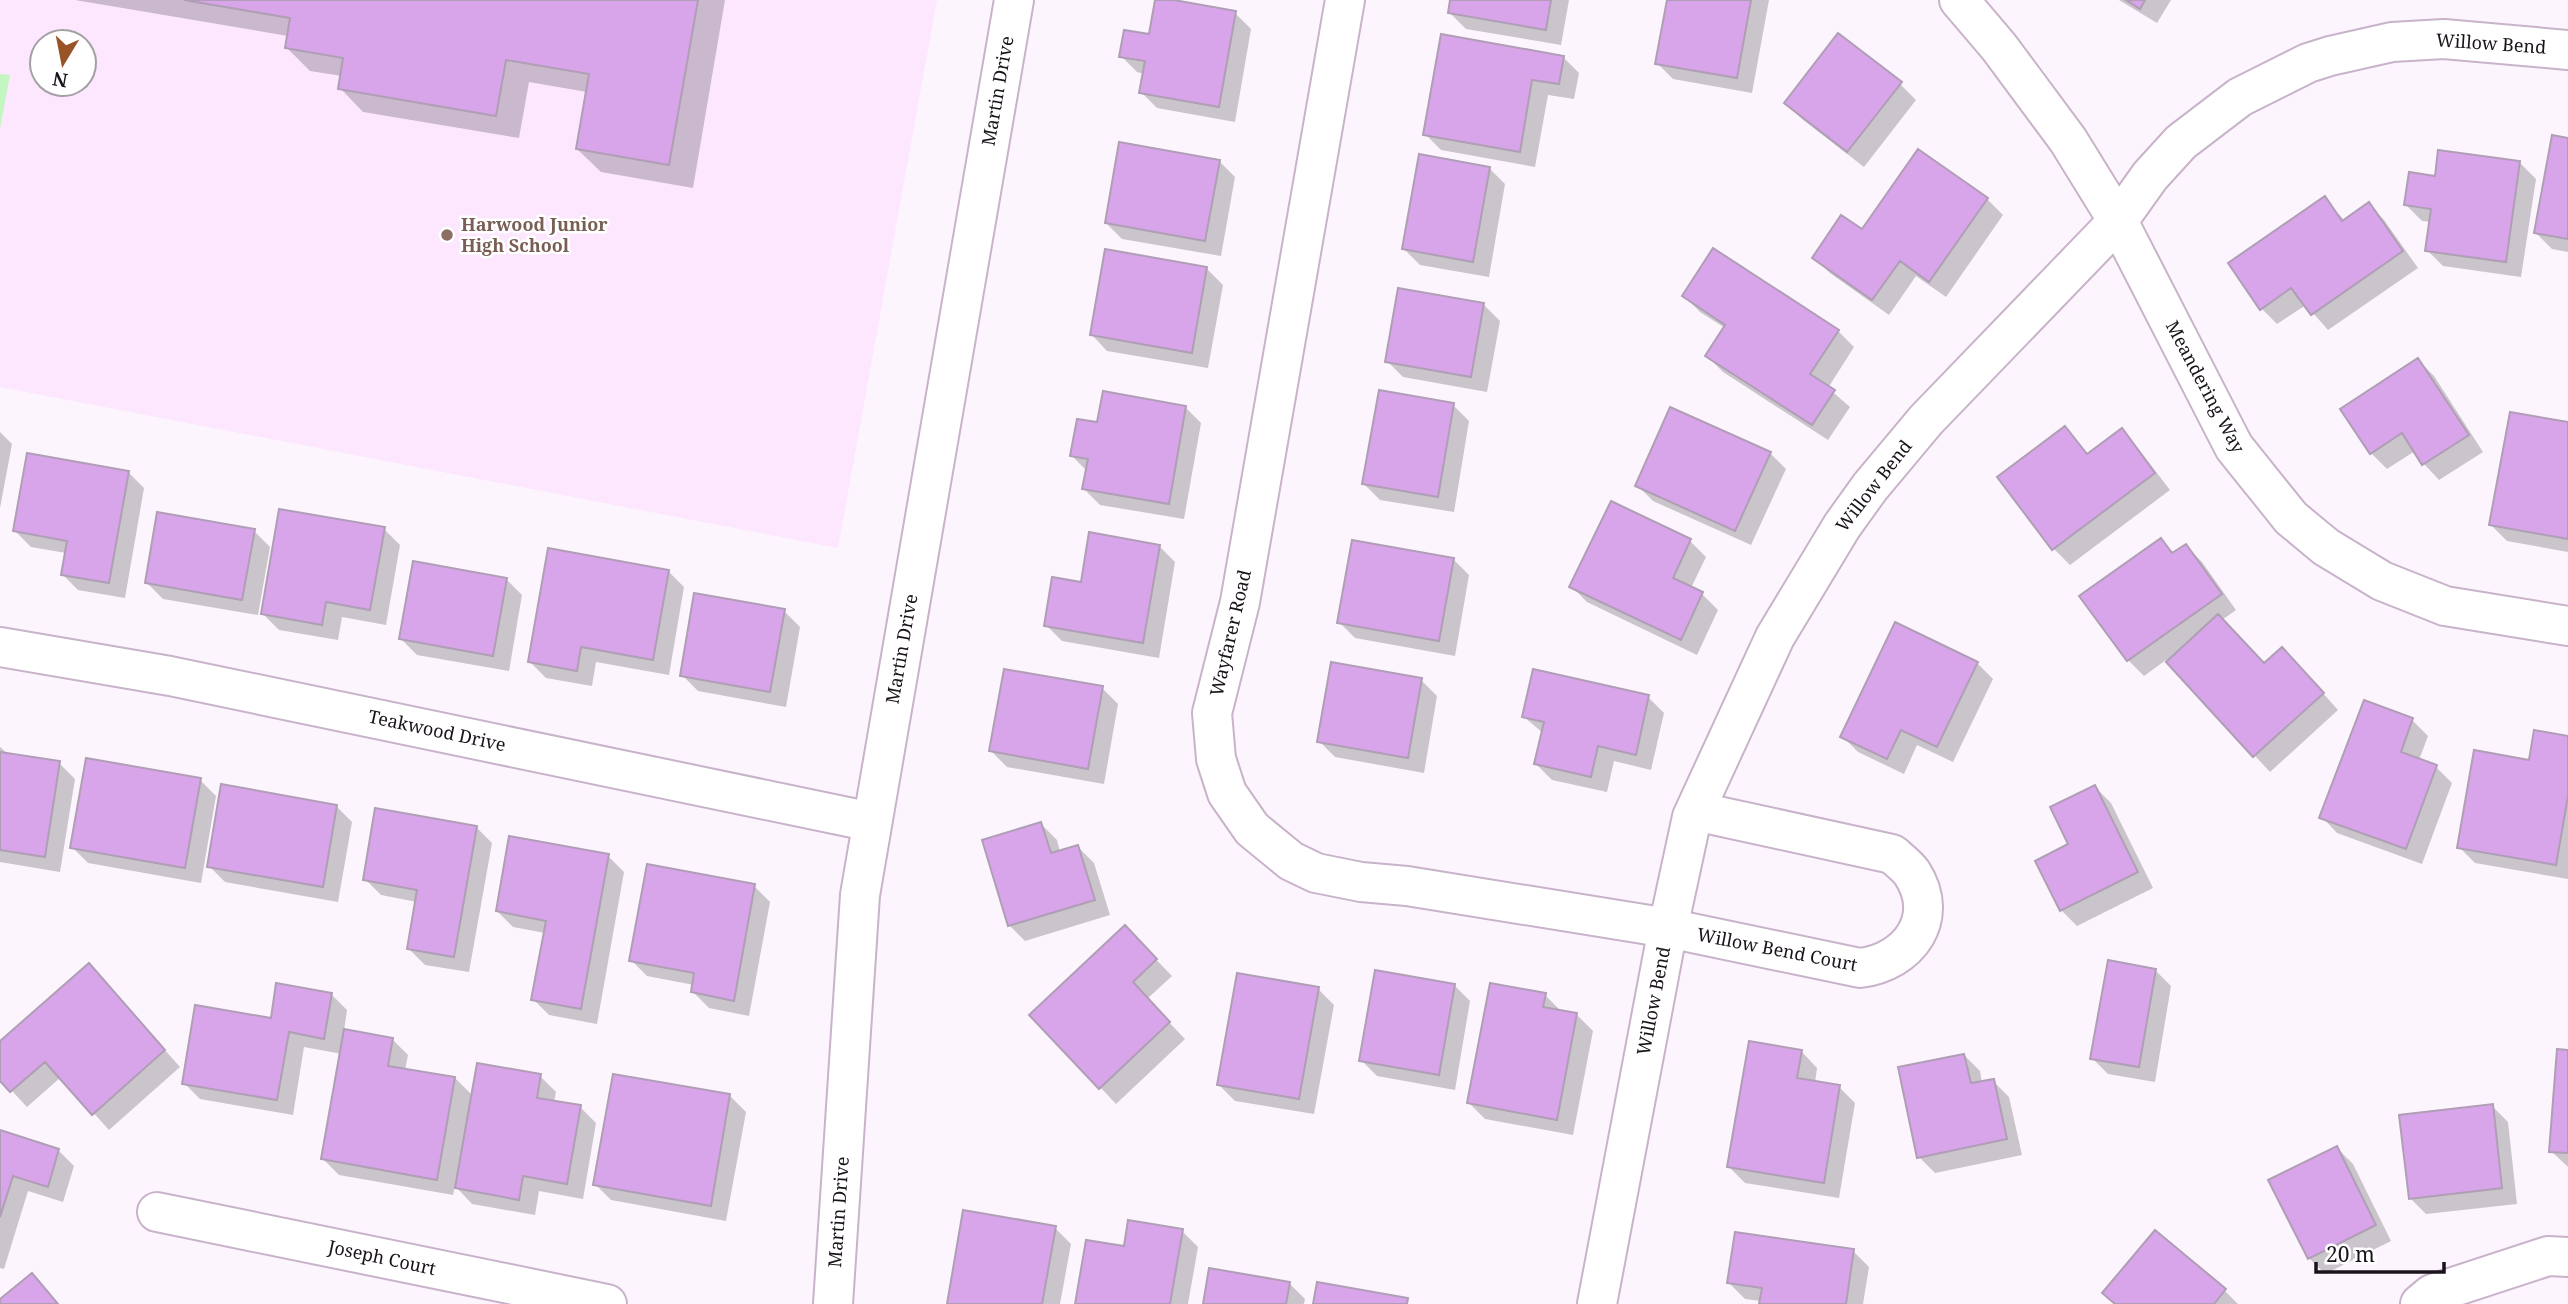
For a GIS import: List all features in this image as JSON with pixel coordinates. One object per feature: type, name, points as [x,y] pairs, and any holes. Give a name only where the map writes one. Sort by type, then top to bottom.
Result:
[{"type":"street","name":"Martin Drive","points":[[833,1304],[860,895],[1014,0]]},
{"type":"street","name":"Wayfarer Road","points":[[1345,0],[1240,602],[1212,713],[1216,759],[1227,793],[1251,829],[1291,861],[1316,873],[1668,928]]},
{"type":"street","name":"Meandering Way","points":[[1959,0],[1999,47],[2068,140],[2118,221],[2234,447],[2291,518],[2349,563],[2382,581],[2431,601],[2445,606],[2568,626]]},
{"type":"street","name":"Willow Bend","points":[[1597,1304],[1668,928],[1695,811],[1775,637],[1796,598],[1842,526],[1895,457],[1926,420],[2118,221],[2150,176],[2181,142],[2240,97],[2308,63],[2392,42],[2444,38],[2568,50]]},
{"type":"street","name":"Teakwood Drive","points":[[0,647],[170,676],[872,822]]},
{"type":"street","name":"Willow Bend Court","points":[[1668,928],[1860,968],[1885,963],[1906,949],[1916,934],[1922,916],[1919,885],[1911,871],[1892,854],[1695,811]]},
{"type":"street","name":"Joseph Court","points":[[157,1212],[607,1304]]},
{"type":"street","points":[[2420,1304],[2432,1294],[2548,1256],[2568,1257]]},
{"type":"shaded area","name":"Harwood Junior High School","points":[[0,0],[937,0],[838,548],[0,387]]},
{"type":"green space","points":[[0,74],[10,75],[0,129]]},
{"type":"building","points":[[184,0],[698,0],[669,165],[576,149],[589,74],[506,60],[496,116],[338,89],[343,58],[285,48],[290,18]]},
{"type":"building","points":[[1155,0],[1174,0],[1236,11],[1219,107],[1139,93],[1145,61],[1119,57],[1124,30],[1149,34]]},
{"type":"building","points":[[1450,0],[1551,0],[1546,30],[1448,13]]},
{"type":"building","points":[[1667,0],[1751,0],[1737,78],[1655,64]]},
{"type":"building","points":[[2126,0],[2145,0],[2140,9]]},
{"type":"building","points":[[1838,33],[1902,82],[1847,152],[1784,103]]},
{"type":"building","points":[[1441,34],[1564,56],[1559,84],[1532,80],[1520,152],[1423,135]]},
{"type":"building","points":[[2552,135],[2568,138],[2568,239],[2534,233]]},
{"type":"building","points":[[1119,142],[1220,160],[1205,241],[1105,223]]},
{"type":"building","points":[[1918,149],[1988,198],[1929,282],[1900,261],[1872,300],[1812,258],[1841,215],[1862,229]]},
{"type":"building","points":[[2438,150],[2520,161],[2506,262],[2425,251],[2431,209],[2404,205],[2409,172],[2435,176]]},
{"type":"building","points":[[1419,154],[1490,167],[1473,262],[1402,249]]},
{"type":"building","points":[[2325,196],[2342,221],[2369,202],[2403,251],[2311,315],[2291,288],[2260,310],[2228,263]]},
{"type":"building","points":[[1713,248],[1839,330],[1810,374],[1835,390],[1812,425],[1705,356],[1725,325],[1682,296]]},
{"type":"building","points":[[1105,249],[1207,267],[1192,353],[1090,335]]},
{"type":"building","points":[[1398,288],[1484,303],[1471,377],[1385,362]]},
{"type":"building","points":[[2418,358],[2469,435],[2422,465],[2402,433],[2370,454],[2340,409]]},
{"type":"building","points":[[1379,390],[1454,403],[1438,497],[1362,484]]},
{"type":"building","points":[[1103,391],[1186,406],[1169,504],[1082,489],[1088,459],[1070,456],[1077,419],[1097,422]]},
{"type":"building","points":[[1670,407],[1771,452],[1735,531],[1635,486]]},
{"type":"building","points":[[2510,412],[2568,422],[2568,539],[2489,525]]},
{"type":"building","points":[[2065,426],[2087,454],[2122,428],[2155,473],[2052,550],[1997,477]]},
{"type":"building","points":[[27,453],[129,471],[109,583],[61,575],[67,541],[13,531]]},
{"type":"building","points":[[1611,501],[1691,539],[1673,578],[1703,592],[1681,640],[1569,587]]},
{"type":"building","points":[[279,509],[385,527],[370,610],[326,602],[322,625],[261,614]]},
{"type":"building","points":[[157,512],[255,529],[242,600],[145,583]]},
{"type":"building","points":[[1089,532],[1160,545],[1143,643],[1044,626],[1052,577],[1081,582]]},
{"type":"building","points":[[2161,538],[2172,553],[2186,544],[2222,594],[2127,661],[2079,596]]},
{"type":"building","points":[[1352,540],[1454,558],[1439,641],[1337,623]]},
{"type":"building","points":[[548,548],[669,570],[653,660],[581,647],[577,671],[528,662]]},
{"type":"building","points":[[413,561],[507,578],[493,656],[399,639]]},
{"type":"building","points":[[694,593],[785,609],[770,692],[680,676]]},
{"type":"building","points":[[2218,614],[2264,663],[2282,647],[2324,693],[2253,757],[2166,662]]},
{"type":"building","points":[[1895,622],[1978,662],[1937,747],[1901,730],[1887,759],[1840,737]]},
{"type":"building","points":[[1331,662],[1422,678],[1408,758],[1317,742]]},
{"type":"building","points":[[1004,669],[1103,686],[1088,769],[989,751]]},
{"type":"building","points":[[1533,669],[1649,695],[1636,755],[1598,746],[1591,777],[1534,764],[1544,722],[1522,717]]},
{"type":"building","points":[[2364,700],[2413,718],[2401,752],[2437,765],[2406,849],[2319,818]]},
{"type":"building","points":[[2534,730],[2568,736],[2568,796],[2556,865],[2457,848],[2474,750],[2529,760]]},
{"type":"building","points":[[0,752],[60,761],[45,857],[0,850]]},
{"type":"building","points":[[86,758],[201,778],[185,868],[70,848]]},
{"type":"building","points":[[221,784],[337,805],[323,887],[207,867]]},
{"type":"building","points":[[2095,785],[2138,872],[2060,911],[2035,861],[2068,844],[2050,807]]},
{"type":"building","points":[[375,808],[477,826],[454,957],[407,949],[417,890],[363,880]]},
{"type":"building","points":[[1041,822],[1051,853],[1078,845],[1095,900],[1008,926],[982,840]]},
{"type":"building","points":[[509,836],[609,854],[581,1009],[531,1000],[546,921],[496,911]]},
{"type":"building","points":[[647,864],[755,884],[734,1001],[691,992],[694,973],[629,961]]},
{"type":"building","points":[[1125,925],[1157,959],[1133,982],[1170,1022],[1099,1089],[1029,1015]]},
{"type":"building","points":[[2108,960],[2156,969],[2139,1067],[2090,1059]]},
{"type":"building","points":[[89,963],[165,1050],[92,1115],[45,1062],[10,1092],[0,1081],[0,1041]]},
{"type":"building","points":[[1375,970],[1455,984],[1439,1075],[1359,1061]]},
{"type":"building","points":[[1237,973],[1319,987],[1299,1099],[1217,1085]]},
{"type":"building","points":[[276,983],[332,993],[324,1039],[289,1032],[277,1100],[182,1084],[195,1005],[271,1018]]},
{"type":"building","points":[[1490,983],[1546,993],[1543,1007],[1577,1013],[1557,1120],[1467,1103]]},
{"type":"building","points":[[344,1029],[393,1038],[388,1066],[455,1077],[437,1180],[321,1159]]},
{"type":"building","points":[[1749,1041],[1802,1050],[1797,1078],[1840,1085],[1824,1183],[1727,1167]]},
{"type":"building","points":[[2557,1049],[2568,1050],[2568,1153],[2549,1152]]},
{"type":"building","points":[[1964,1054],[1971,1083],[1994,1079],[2007,1139],[1917,1158],[1898,1067]]},
{"type":"building","points":[[477,1063],[541,1074],[537,1098],[581,1105],[567,1184],[523,1176],[519,1200],[455,1188]]},
{"type":"building","points":[[613,1074],[730,1094],[711,1206],[593,1185]]},
{"type":"building","points":[[2493,1104],[2502,1188],[2409,1199],[2399,1115]]},
{"type":"building","points":[[0,1130],[59,1149],[48,1187],[13,1176],[0,1217]]},
{"type":"building","points":[[2337,1146],[2376,1225],[2308,1259],[2268,1180]]},
{"type":"building","points":[[963,1210],[1056,1226],[1042,1304],[947,1304]]},
{"type":"building","points":[[1128,1220],[1183,1229],[1170,1304],[1075,1304],[1086,1240],[1124,1246]]},
{"type":"building","points":[[2155,1230],[2226,1289],[2214,1304],[2115,1304],[2102,1293]]},
{"type":"building","points":[[1735,1232],[1854,1249],[1846,1304],[1759,1304],[1762,1288],[1727,1283]]},
{"type":"building","points":[[1209,1268],[1290,1282],[1286,1304],[1203,1304]]},
{"type":"building","points":[[32,1273],[58,1304],[0,1304],[0,1299]]},
{"type":"building","points":[[1317,1282],[1408,1298],[1407,1304],[1313,1304]]},
{"type":"place","name":"Harwood Junior High School","points":[[447,235]]}]
